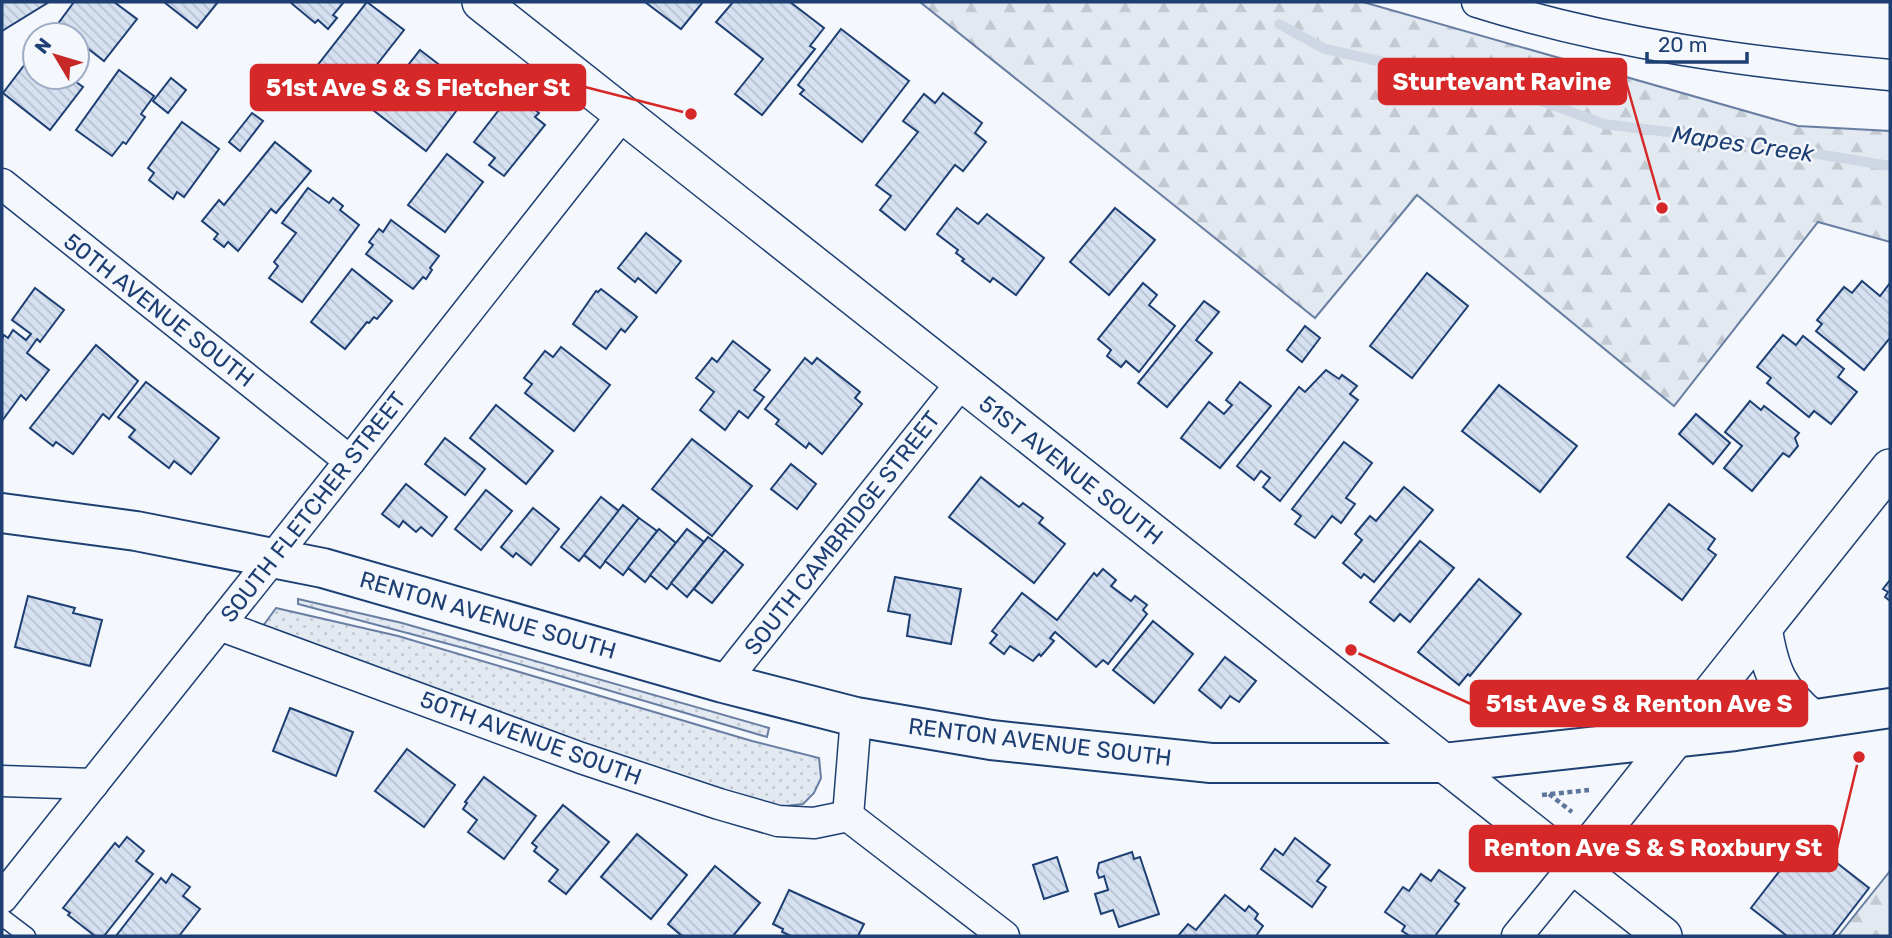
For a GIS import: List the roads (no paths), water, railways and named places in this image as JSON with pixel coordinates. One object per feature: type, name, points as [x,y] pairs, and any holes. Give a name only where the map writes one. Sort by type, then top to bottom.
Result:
[{"type":"main road","name":"RENTON AVENUE SOUTH","points":[[2,513],[136,531],[323,568],[723,683],[856,717],[991,740],[1211,763],[1443,763],[1676,737],[1890,708]]},
{"type":"street","name":"51ST AVENUE SOUTH","points":[[481,2],[1663,936]]},
{"type":"street","points":[[1477,2],[1542,22],[1682,51],[1890,75]]},
{"type":"street","name":"SOUTH FLETCHER STREET","points":[[2,898],[623,114]]},
{"type":"street","name":"50TH AVENUE SOUTH","points":[[2,184],[350,461]]},
{"type":"street","name":"SOUTH CAMBRIDGE STREET","points":[[723,683],[961,383]]},
{"type":"street","points":[[1517,936],[1890,468]]},
{"type":"street","name":"50TH AVENUE SOUTH","points":[[219,625],[581,758],[719,804],[778,821],[814,823],[848,816]]},
{"type":"street","points":[[1763,628],[1768,659],[1778,684],[1794,704],[1812,719]]},
{"type":"street","points":[[856,717],[848,816],[1004,936]]},
{"type":"street","points":[[2,781],[93,784]]},
{"type":"lane","points":[[2,917],[27,936]]},
{"type":"waterway","name":"Mapes Creek","points":[[1279,24],[1325,49],[1388,63],[1447,66],[1604,124],[1740,141],[1890,166]]},
{"type":"place","name":"51st Ave S & S Fletcher St","points":[[691,114]]},
{"type":"place","name":"Sturtevant Ravine","points":[[1662,208]]},
{"type":"place","name":"51st Ave S & Renton Ave S","points":[[1351,650]]},
{"type":"place","name":"Renton Ave S & S Roxbury St","points":[[1859,757]]}]
